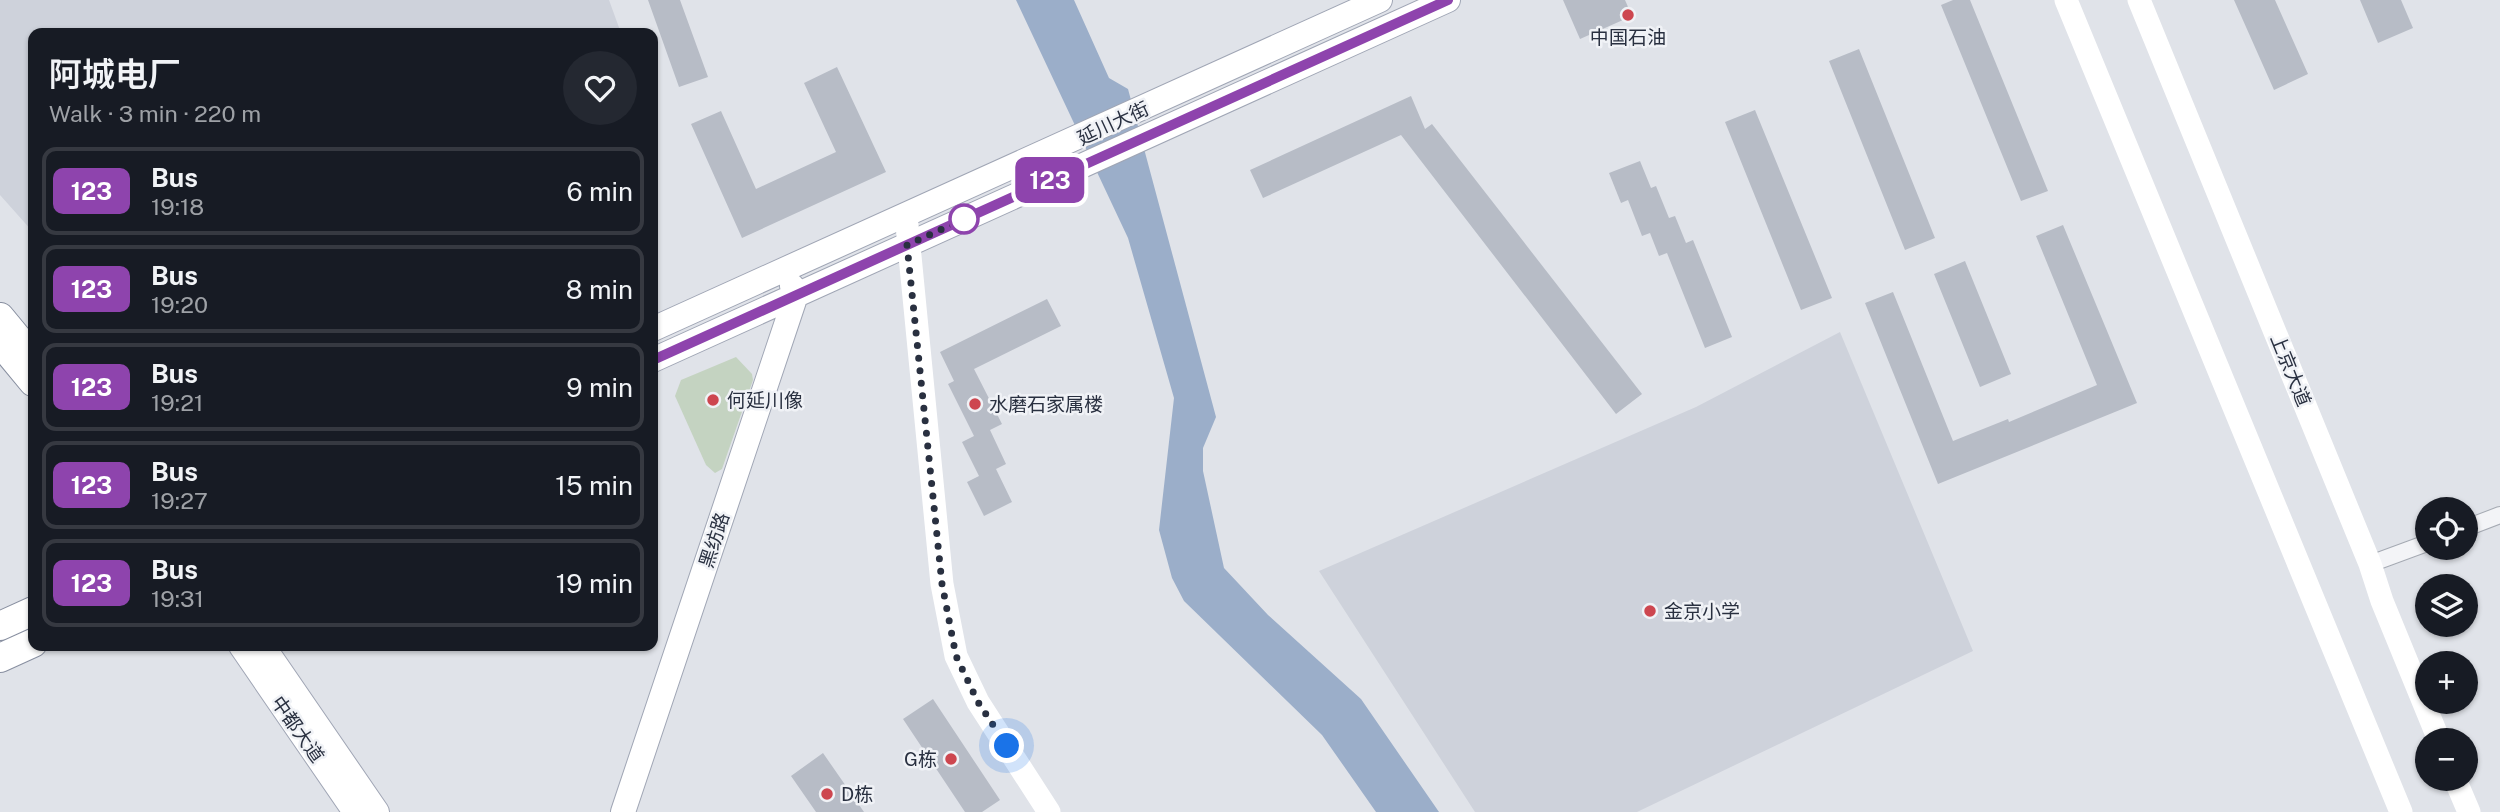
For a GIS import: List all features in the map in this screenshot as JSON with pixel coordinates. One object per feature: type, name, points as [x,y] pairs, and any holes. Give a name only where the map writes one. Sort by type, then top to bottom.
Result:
[{"type":"highway","points":[[0,317],[28,351]]},
{"type":"highway","points":[[0,342],[28,376]]},
{"type":"highway","points":[[0,626],[28,613]]},
{"type":"highway","points":[[0,658],[28,645]]},
{"type":"main road","name":"延川大街","points":[[658,327],[1380,0]]},
{"type":"main road","name":"延川大街","points":[[658,358],[1448,0]]},
{"type":"main road","points":[[2067,0],[2401,812]]},
{"type":"main road","name":"上京大道","points":[[2139,0],[2370,564],[2382,601],[2434,728]]},
{"type":"main road","points":[[906,215],[942,584],[956,656],[978,702],[1049,812]]},
{"type":"main road","points":[[785,269],[796,295]]},
{"type":"main road","name":"黑纺路","points":[[623,812],[796,295]]},
{"type":"main road","name":"中都大道","points":[[244,651],[355,812]]},
{"type":"main road","name":"中都大道","points":[[266,651],[377,812]]},
{"type":"main road","points":[[2460,791],[2469,812]]},
{"type":"street","points":[[2478,523],[2500,515]]},
{"type":"street","points":[[2370,564],[2415,547]]},
{"type":"shaded area","points":[[0,0],[609,0],[619,28],[28,28],[28,226],[0,195]]},
{"type":"shaded area","name":"金京小学","points":[[1840,332],[1973,651],[1637,812],[1475,812],[1319,571],[1696,407]]},
{"type":"green space","points":[[736,357],[752,374],[753,380],[722,469],[715,473],[706,465],[675,396],[681,380]]},
{"type":"water","points":[[1016,0],[1074,0],[1109,78],[1128,89],[1216,417],[1203,448],[1203,471],[1224,568],[1268,615],[1361,699],[1439,812],[1376,812],[1322,735],[1184,601],[1172,578],[1159,530],[1174,398],[1128,238]]},
{"type":"building","points":[[648,0],[680,0],[708,77],[679,87]]},
{"type":"building","points":[[1563,0],[1625,0],[1632,16],[1580,39]]},
{"type":"building","points":[[1953,0],[1970,0],[2048,191],[2021,201],[1941,5]]},
{"type":"building","points":[[2234,0],[2275,0],[2308,74],[2274,90]]},
{"type":"building","points":[[2360,0],[2401,0],[2413,28],[2378,43]]},
{"type":"building","points":[[1859,49],[1935,238],[1905,250],[1829,61]]},
{"type":"building","points":[[837,67],[886,172],[742,238],[691,124],[721,111],[756,189],[836,152],[804,83]]},
{"type":"building","points":[[1411,96],[1425,129],[1432,124],[1642,394],[1616,414],[1401,135],[1263,198],[1250,170]]},
{"type":"building","points":[[1755,110],[1832,298],[1801,310],[1725,122]]},
{"type":"building","points":[[1640,161],[1651,188],[1656,186],[1669,218],[1675,216],[1686,243],[1693,240],[1732,337],[1705,348],[1667,253],[1659,256],[1650,233],[1642,236],[1628,200],[1621,203],[1609,173]]},
{"type":"building","points":[[2063,225],[2137,403],[1938,484],[1865,303],[1893,292],[1953,441],[2008,419],[2009,422],[2097,385],[2036,236]]},
{"type":"building","points":[[1965,261],[2011,374],[1980,387],[1934,274]]},
{"type":"building","name":"水磨石家属楼","points":[[1047,299],[1061,326],[974,369],[1002,424],[990,430],[1006,464],[996,469],[1012,502],[984,516],[967,482],[979,476],[962,442],[974,436],[948,384],[954,381],[940,352]]},
{"type":"building","name":"G栋","points":[[933,699],[1000,800],[982,812],[965,812],[903,719]]},
{"type":"building","name":"D栋","points":[[823,753],[864,812],[816,812],[791,776]]},
{"type":"bus line","name":"123","points":[[658,358],[1448,0]]},
{"type":"place","name":"中国石油","points":[[1628,15]]},
{"type":"place","name":"何延川像","points":[[713,400]]},
{"type":"place","name":"水磨石家属楼","points":[[975,404]]},
{"type":"place","name":"金京小学","points":[[1650,611]]},
{"type":"place","name":"G栋","points":[[951,759]]},
{"type":"place","name":"D栋","points":[[827,794]]},
{"type":"route","points":[[964,219],[907,245],[942,584],[956,656],[978,702],[1007,746]]}]
